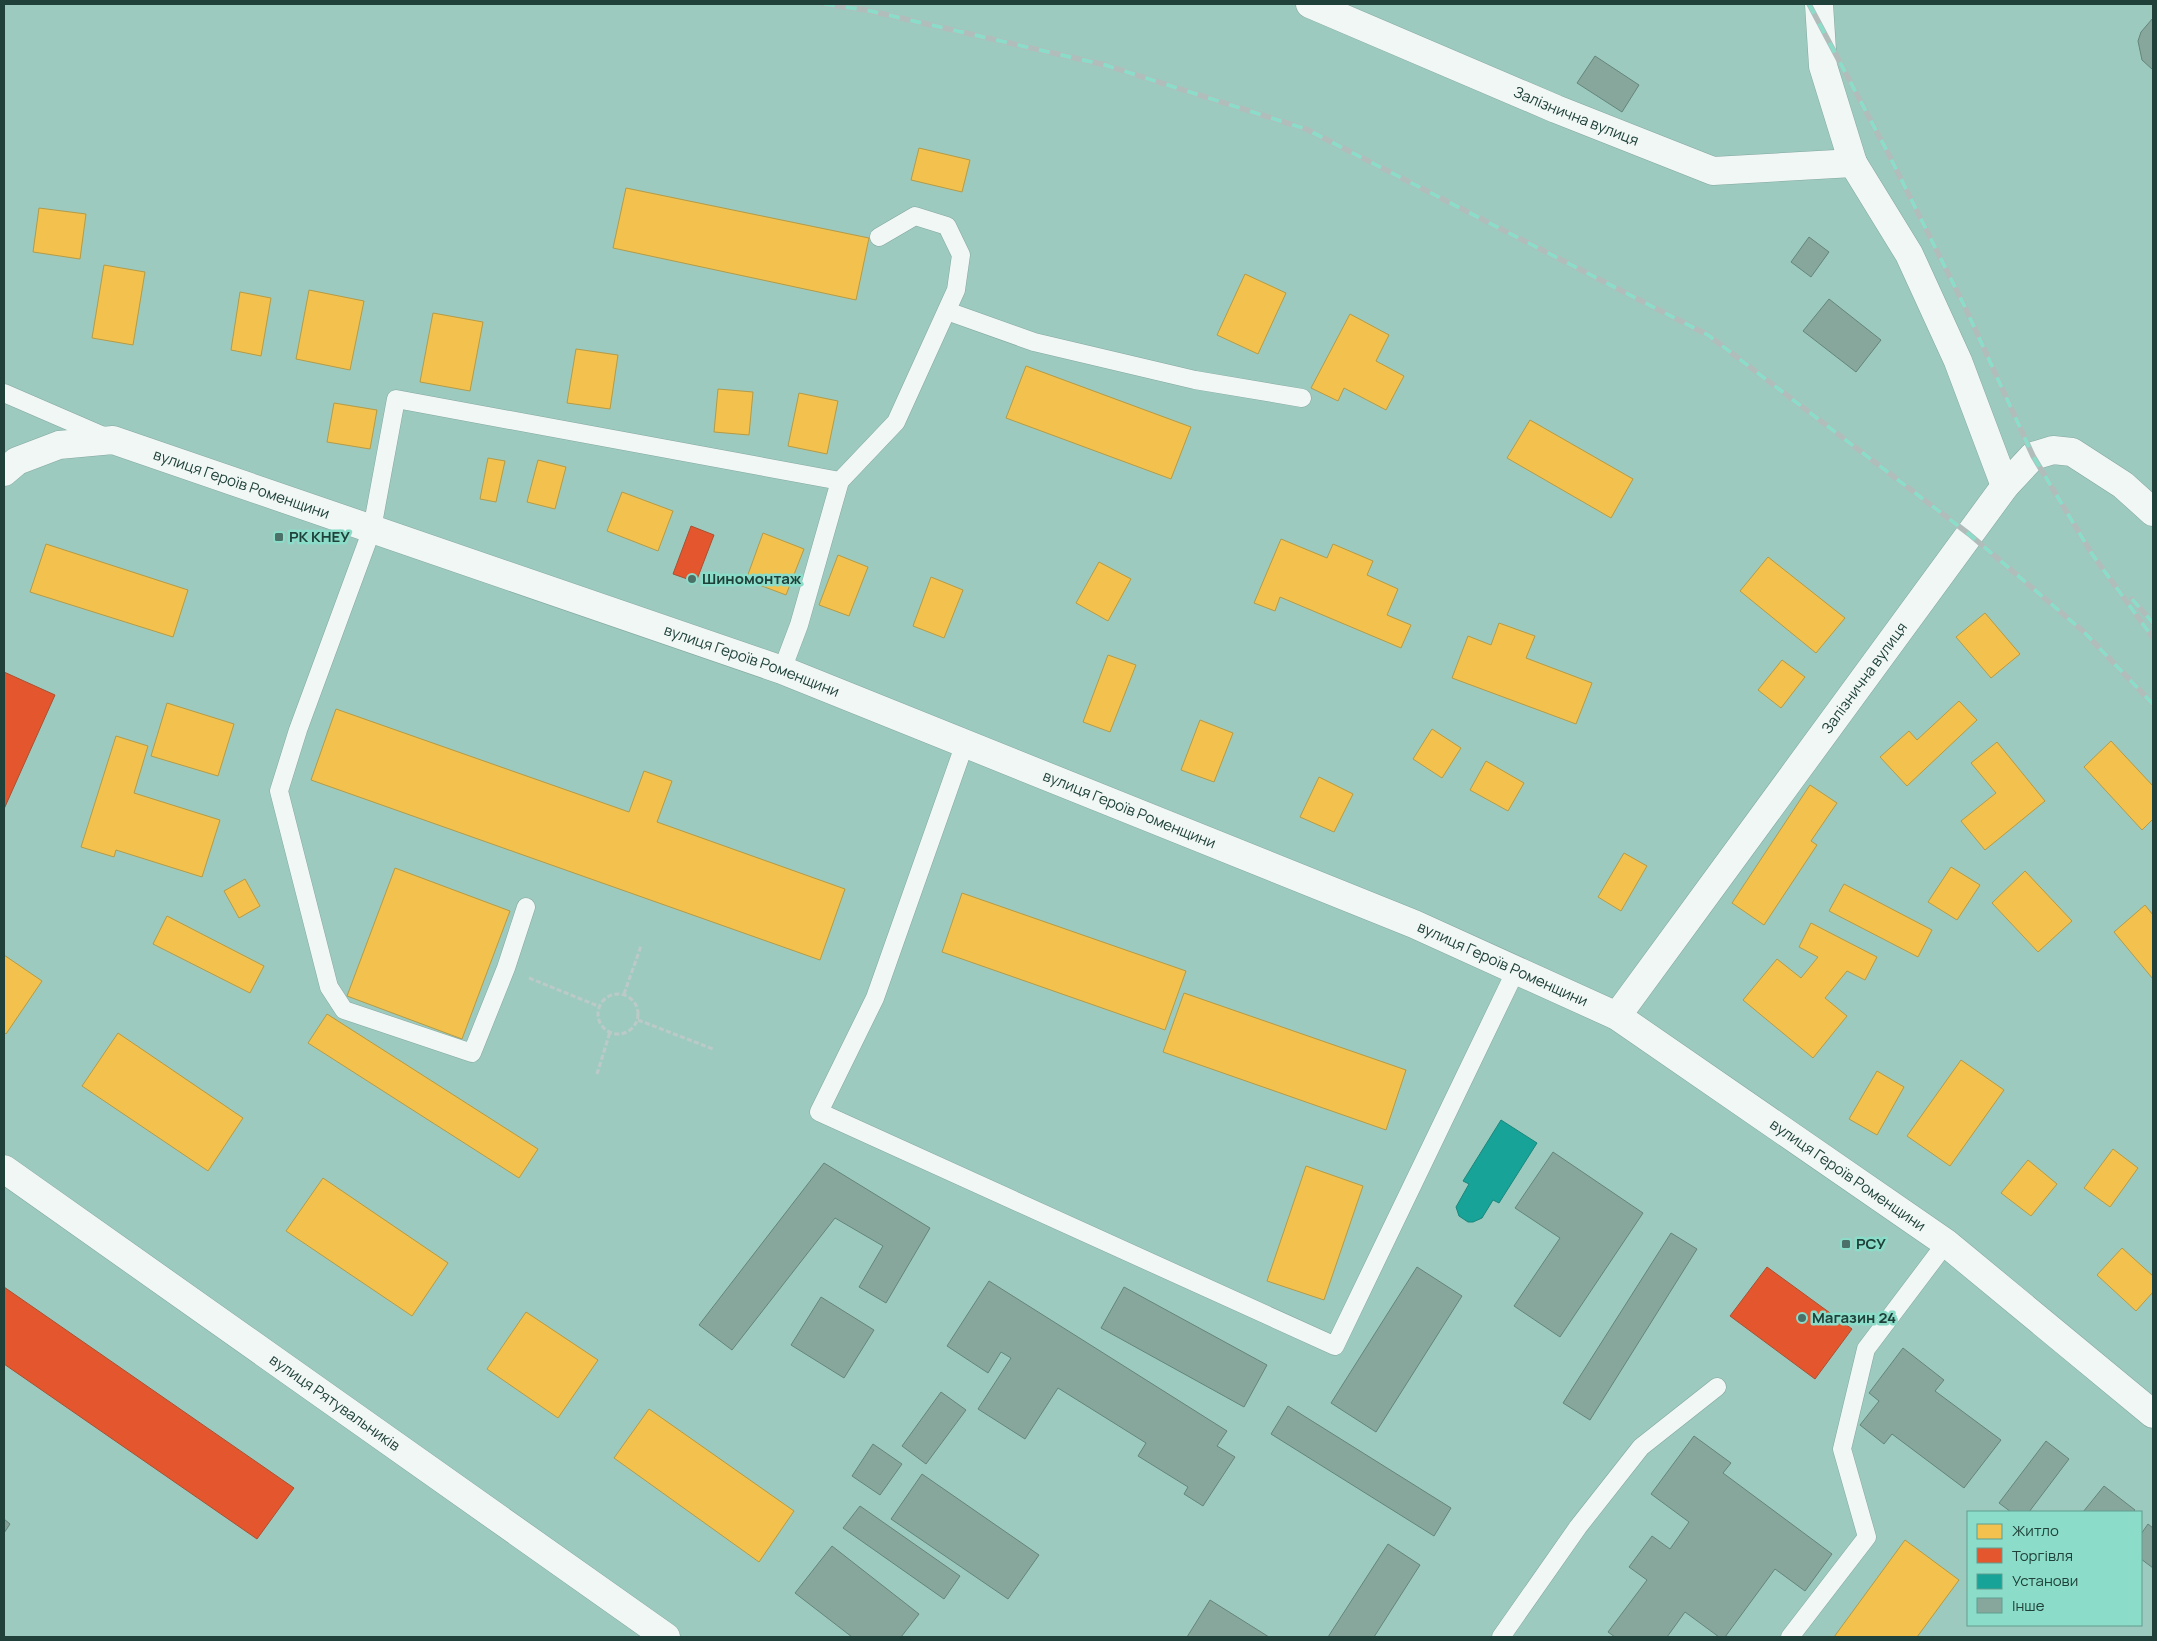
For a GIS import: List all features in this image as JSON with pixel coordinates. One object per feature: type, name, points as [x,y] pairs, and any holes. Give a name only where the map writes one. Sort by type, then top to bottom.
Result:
[{"type":"street","name":"Залізнична вулиця","points":[[1310,4],[1556,109],[1713,171],[1853,163]]},
{"type":"street","points":[[1819,4],[1823,66],[1853,163],[1909,254],[1958,361],[2004,486]]},
{"type":"street","name":"вулиця Героїв Роменщини","points":[[4,472],[17,461],[59,445],[113,440],[782,670],[1414,924],[1617,1016],[1946,1243],[2153,1414]]},
{"type":"street","name":"Залізнична вулиця","points":[[1617,1016],[2004,486],[2033,456],[2053,450],[2072,452],[2123,485],[2153,512]]},
{"type":"street","name":"вулиця Рятувальників","points":[[4,1169],[656,1635]]},
{"type":"lane","points":[[782,670],[800,625],[840,481],[896,422],[956,290],[960,255],[947,226],[914,216],[879,237]]},
{"type":"lane","points":[[947,311],[1034,342],[1061,349],[1195,380],[1302,398]]},
{"type":"lane","points":[[4,393],[113,440]]},
{"type":"lane","points":[[526,907],[506,968],[472,1053],[344,1010],[329,987],[279,791],[298,730],[372,529],[396,399],[840,481]]},
{"type":"lane","points":[[965,744],[875,998],[819,1112],[1335,1346],[1516,970]]},
{"type":"lane","points":[[1790,1637],[1867,1537],[1842,1449],[1866,1349],[1946,1243]]},
{"type":"lane","points":[[1501,1637],[1578,1527],[1641,1447],[1718,1387]]},
{"type":"path","points":[[624,994],[641,946]]},
{"type":"path","points":[[506,968],[598,1006]]},
{"type":"path","points":[[610,994],[624,994],[635,1001],[638,1009],[638,1020],[634,1027],[626,1032],[615,1034],[601,1026],[597,1019],[598,1006],[610,994]]},
{"type":"path","points":[[638,1020],[713,1049]]},
{"type":"path","points":[[597,1074],[610,1032]]},
{"type":"building: Житло","points":[[919,148],[970,160],[962,192],[911,180]]},
{"type":"building: Житло","points":[[626,188],[869,238],[856,300],[613,248]]},
{"type":"building: Житло","points":[[39,208],[86,214],[80,259],[33,252]]},
{"type":"building: Житло","points":[[104,265],[145,272],[133,345],[92,338]]},
{"type":"building: Житло","points":[[1245,274],[1286,293],[1258,354],[1217,335]]},
{"type":"building: Житло","points":[[309,290],[364,301],[350,370],[296,359]]},
{"type":"building: Житло","points":[[240,292],[271,298],[261,356],[231,350]]},
{"type":"building: Житло","points":[[433,313],[483,322],[470,391],[420,382]]},
{"type":"building: Житло","points":[[1350,314],[1389,335],[1376,361],[1404,376],[1386,410],[1344,388],[1338,401],[1311,388]]},
{"type":"building: Житло","points":[[576,349],[618,355],[610,409],[567,403]]},
{"type":"building: Житло","points":[[1026,366],[1191,427],[1171,479],[1006,418]]},
{"type":"building: Житло","points":[[718,389],[753,392],[749,435],[714,432]]},
{"type":"building: Житло","points":[[799,393],[838,401],[827,454],[788,446]]},
{"type":"building: Житло","points":[[334,403],[377,410],[370,449],[327,442]]},
{"type":"building: Житло","points":[[1530,420],[1633,479],[1611,518],[1507,458]]},
{"type":"building: Житло","points":[[488,458],[505,461],[496,502],[480,499]]},
{"type":"building: Житло","points":[[538,460],[566,467],[555,509],[527,502]]},
{"type":"building: Житло","points":[[622,492],[673,511],[658,551],[607,531]]},
{"type":"building: Житло","points":[[763,533],[804,549],[786,595],[746,580]]},
{"type":"building: Житло","points":[[1281,539],[1327,558],[1333,544],[1373,561],[1367,575],[1398,589],[1387,615],[1411,625],[1401,648],[1280,597],[1275,611],[1254,603]]},
{"type":"building: Житло","points":[[46,544],[188,590],[173,637],[30,592]]},
{"type":"building: Житло","points":[[838,555],[868,567],[849,616],[819,605]]},
{"type":"building: Житло","points":[[1768,557],[1845,618],[1816,653],[1740,591]]},
{"type":"building: Житло","points":[[1099,562],[1131,579],[1108,621],[1076,603]]},
{"type":"building: Житло","points":[[931,577],[963,590],[944,638],[913,626]]},
{"type":"building: Житло","points":[[1985,613],[2020,654],[1991,678],[1956,637]]},
{"type":"building: Житло","points":[[1499,623],[1535,636],[1526,658],[1592,683],[1576,724],[1452,678],[1468,636],[1491,645]]},
{"type":"building: Житло","points":[[1108,655],[1136,665],[1110,732],[1083,722]]},
{"type":"building: Житло","points":[[1782,660],[1805,677],[1781,708],[1758,690]]},
{"type":"building: Житло","points":[[1959,701],[1977,720],[1907,786],[1880,757],[1909,731],[1917,740]]},
{"type":"building: Житло","points":[[167,703],[234,724],[218,776],[151,756]]},
{"type":"building: Житло","points":[[336,709],[629,812],[644,771],[672,781],[657,822],[845,889],[820,960],[311,780]]},
{"type":"building: Житло","points":[[1200,720],[1233,733],[1214,782],[1181,770]]},
{"type":"building: Житло","points":[[1432,729],[1461,748],[1442,778],[1413,759]]},
{"type":"building: Житло","points":[[116,736],[148,746],[134,793],[220,820],[202,877],[116,850],[114,857],[81,847]]},
{"type":"building: Житло","points":[[2111,741],[2153,786],[2153,819],[2142,830],[2084,767]]},
{"type":"building: Житло","points":[[1997,742],[2045,801],[1985,850],[1961,821],[1996,793],[1971,763]]},
{"type":"building: Житло","points":[[1486,761],[1524,783],[1508,811],[1470,790]]},
{"type":"building: Житло","points":[[1319,777],[1353,794],[1334,832],[1300,817]]},
{"type":"building: Житло","points":[[1810,785],[1837,803],[1811,841],[1817,845],[1764,925],[1732,903]]},
{"type":"building: Житло","points":[[1624,853],[1647,866],[1621,911],[1598,897]]},
{"type":"building: Житло","points":[[1951,867],[1980,885],[1957,920],[1928,902]]},
{"type":"building: Житло","points":[[395,868],[510,911],[462,1039],[347,996]]},
{"type":"building: Житло","points":[[2025,871],[2072,921],[2038,952],[1992,903]]},
{"type":"building: Житло","points":[[245,879],[260,906],[239,918],[224,891]]},
{"type":"building: Житло","points":[[1844,884],[1932,930],[1918,957],[1829,911]]},
{"type":"building: Житло","points":[[962,893],[1186,971],[1165,1030],[942,952]]},
{"type":"building: Житло","points":[[2145,905],[2153,915],[2153,979],[2114,932]]},
{"type":"building: Житло","points":[[167,916],[264,966],[250,993],[153,944]]},
{"type":"building: Житло","points":[[1811,923],[1877,957],[1865,980],[1847,971],[1825,998],[1847,1016],[1813,1058],[1743,1000],[1777,959],[1801,978],[1818,957],[1799,947]]},
{"type":"building: Житло","points":[[4,955],[42,981],[6,1034],[4,1032]]},
{"type":"building: Житло","points":[[1184,993],[1406,1070],[1386,1130],[1163,1052]]},
{"type":"building: Житло","points":[[327,1014],[538,1149],[519,1178],[308,1043]]},
{"type":"building: Житло","points":[[118,1033],[243,1118],[208,1171],[82,1086]]},
{"type":"building: Житло","points":[[1961,1060],[2004,1090],[1950,1166],[1907,1136]]},
{"type":"building: Житло","points":[[1877,1071],[1904,1087],[1877,1135],[1849,1119]]},
{"type":"building: Житло","points":[[2113,1149],[2138,1168],[2110,1207],[2084,1188]]},
{"type":"building: Житло","points":[[2028,1160],[2057,1184],[2031,1216],[2001,1193]]},
{"type":"building: Житло","points":[[1306,1166],[1363,1186],[1324,1300],[1267,1281]]},
{"type":"building: Житло","points":[[323,1178],[448,1263],[412,1316],[286,1231]]},
{"type":"building: Житло","points":[[2122,1248],[2153,1276],[2153,1292],[2136,1311],[2097,1275]]},
{"type":"building: Житло","points":[[526,1312],[598,1360],[558,1418],[487,1369]]},
{"type":"building: Житло","points":[[649,1409],[794,1511],[759,1562],[614,1458]]},
{"type":"building: Житло","points":[[1905,1540],[1959,1580],[1917,1637],[1834,1637]]},
{"type":"building: Торгівля","points":[[691,526],[714,535],[696,582],[673,574]]},
{"type":"building: Торгівля","points":[[4,672],[55,695],[4,809]]},
{"type":"building: Торгівля","points":[[1767,1267],[1852,1329],[1815,1379],[1730,1316]]},
{"type":"building: Торгівля","points":[[4,1287],[294,1488],[257,1539],[4,1364]]},
{"type":"building: Установи","points":[[1501,1120],[1537,1143],[1499,1203],[1493,1200],[1482,1218],[1468,1222],[1459,1216],[1456,1207],[1469,1184],[1463,1181]]},
{"type":"building: Інше","points":[[2153,18],[2153,70],[2142,60],[2138,41],[2141,32]]},
{"type":"building: Інше","points":[[1595,56],[1639,85],[1622,112],[1577,83]]},
{"type":"building: Інше","points":[[1809,237],[1829,252],[1811,277],[1791,262]]},
{"type":"building: Інше","points":[[1829,299],[1881,340],[1856,372],[1803,331]]},
{"type":"building: Інше","points":[[1553,1152],[1643,1213],[1560,1337],[1514,1306],[1560,1238],[1515,1208]]},
{"type":"building: Інше","points":[[824,1163],[930,1228],[886,1303],[859,1287],[883,1246],[835,1218],[732,1350],[699,1325]]},
{"type":"building: Інше","points":[[1671,1233],[1697,1249],[1590,1420],[1563,1403]]},
{"type":"building: Інше","points":[[1417,1267],[1462,1296],[1376,1432],[1331,1403]]},
{"type":"building: Інше","points":[[989,1281],[1227,1431],[1217,1446],[1235,1457],[1203,1506],[1184,1494],[1188,1487],[1138,1456],[1146,1443],[1058,1388],[1025,1439],[978,1409],[1011,1358],[1001,1352],[988,1373],[947,1346]]},
{"type":"building: Інше","points":[[1124,1287],[1267,1365],[1244,1407],[1101,1328]]},
{"type":"building: Інше","points":[[821,1297],[874,1330],[844,1378],[791,1345]]},
{"type":"building: Інше","points":[[1903,1348],[1944,1380],[1935,1391],[2001,1440],[1964,1488],[1892,1434],[1884,1444],[1860,1425],[1879,1401],[1869,1393]]},
{"type":"building: Інше","points":[[941,1392],[966,1410],[926,1464],[902,1446]]},
{"type":"building: Інше","points":[[1288,1406],[1451,1508],[1434,1536],[1271,1434]]},
{"type":"building: Інше","points":[[1694,1436],[1731,1463],[1723,1473],[1832,1554],[1805,1591],[1775,1569],[1725,1637],[1719,1637],[1685,1612],[1667,1637],[1615,1637],[1608,1632],[1647,1580],[1629,1567],[1652,1536],[1670,1549],[1689,1522],[1651,1494]]},
{"type":"building: Інше","points":[[2046,1441],[2069,1459],[2030,1511],[2010,1511],[1999,1503]]},
{"type":"building: Інше","points":[[873,1444],[902,1464],[880,1495],[852,1476]]},
{"type":"building: Інше","points":[[922,1474],[1039,1555],[1008,1599],[891,1519]]},
{"type":"building: Інше","points":[[2104,1486],[2135,1510],[2134,1511],[2084,1511]]},
{"type":"building: Інше","points":[[860,1506],[960,1576],[944,1599],[843,1528]]},
{"type":"building: Інше","points":[[4,1519],[10,1524],[4,1533]]},
{"type":"building: Інше","points":[[2148,1524],[2153,1528],[2153,1568],[2142,1560],[2142,1533]]},
{"type":"building: Інше","points":[[1388,1544],[1420,1565],[1374,1637],[1328,1637]]},
{"type":"building: Інше","points":[[832,1546],[919,1614],[901,1637],[852,1637],[795,1593]]},
{"type":"building: Інше","points":[[1210,1600],[1269,1637],[1187,1637]]},
{"type":"railway","points":[[824,4],[866,10],[1105,65],[1306,129],[1708,335],[1969,534],[2083,631],[2153,704]]},
{"type":"railway","points":[[1809,4],[1888,153],[1965,307],[2033,456],[2092,554],[2153,638]]},
{"type":"railway","points":[[2132,599],[2153,623]]},
{"type":"place","name":"РК КНЕУ","points":[[279,537]]},
{"type":"place","name":"Шиномонтаж","points":[[692,579]]},
{"type":"place","name":"РСУ","points":[[1846,1244]]},
{"type":"place","name":"Магазин 24","points":[[1802,1318]]}]
